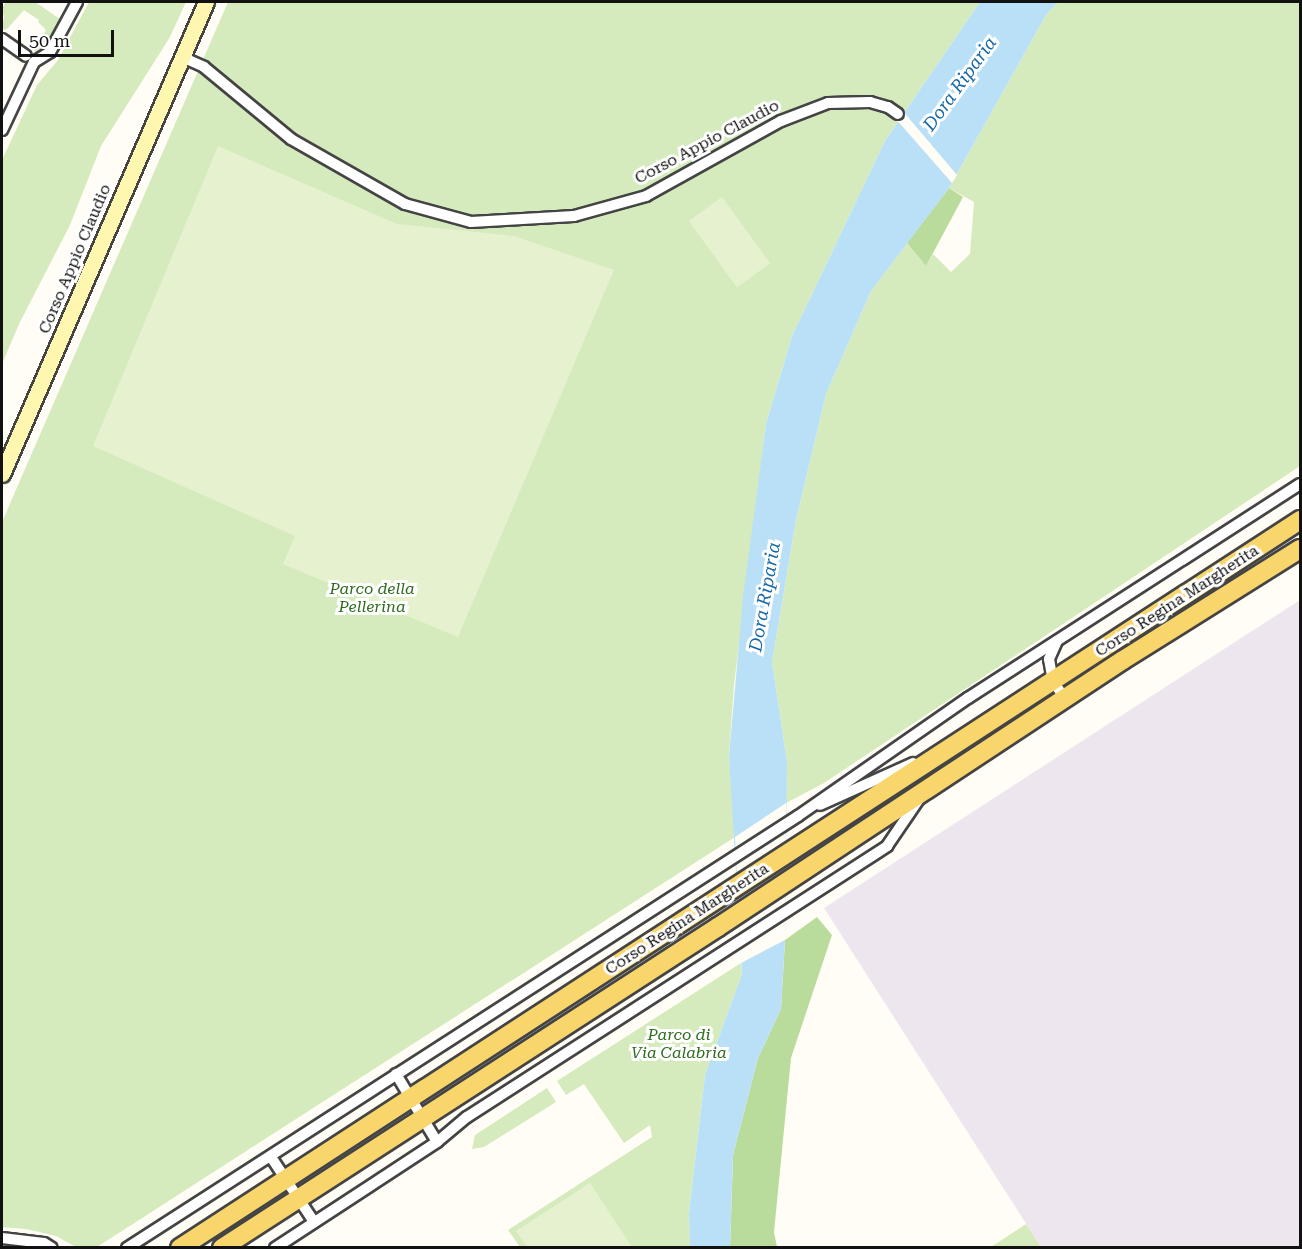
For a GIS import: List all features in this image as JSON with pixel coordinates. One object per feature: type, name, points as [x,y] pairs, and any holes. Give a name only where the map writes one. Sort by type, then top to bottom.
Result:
[{"type":"main road","name":"Corso Regina Margherita","points":[[180,1248],[1300,520]]},
{"type":"main road","name":"Corso Regina Margherita","points":[[222,1248],[1066,700],[1123,660],[1300,549]]},
{"type":"street","points":[[2,130],[34,62],[50,52],[77,2]]},
{"type":"street","name":"Corso Appio Claudio","points":[[2,474],[206,2]]},
{"type":"street","points":[[2,39],[26,56]]},
{"type":"street","name":"Corso Appio Claudio","points":[[182,57],[204,68],[291,139],[405,204],[471,222],[574,216],[646,196],[781,121],[828,103],[870,102],[888,107],[898,114]]},
{"type":"street","name":"Corso Regina Margherita","points":[[127,1248],[798,816],[860,771],[1300,484]]},
{"type":"street","points":[[1057,641],[1049,659],[1053,681],[1066,700]]},
{"type":"street","name":"Corso Regina Margherita","points":[[798,816],[963,740]]},
{"type":"street","name":"Corso Regina Margherita","points":[[275,1248],[437,1142],[467,1117],[887,846],[923,793]]},
{"type":"street","points":[[396,1074],[437,1142]]},
{"type":"street","points":[[270,1157],[314,1222]]},
{"type":"street","points":[[2,1238],[44,1243],[52,1248]]},
{"type":"shaded area","points":[[1300,600],[1300,1247],[1041,1247],[824,908]]},
{"type":"green space","points":[[6,2],[35,2],[60,19],[40,54],[34,50],[46,30],[38,22],[39,20],[24,10],[8,28],[5,30],[2,28],[4,17],[2,8]]},
{"type":"green space","points":[[89,2],[186,2],[170,37],[101,146],[70,225],[19,324],[2,364],[2,160],[37,85],[58,60]]},
{"type":"green space","name":"Parco della Pellerina","points":[[228,2],[980,2],[885,141],[792,336],[766,424],[734,685],[729,756],[735,837],[97,1247],[76,1247],[56,1236],[26,1229],[2,1227],[2,522]]},
{"type":"green space","points":[[1058,2],[1300,2],[1300,466],[824,783],[786,803],[787,762],[772,662],[796,520],[826,394],[871,291],[907,243],[926,266],[933,254],[951,272],[970,254],[974,202],[949,188],[1046,15]]},
{"type":"green space","points":[[218,146],[397,224],[514,236],[614,270],[458,637],[283,564],[295,536],[93,446]]},
{"type":"green space","points":[[949,188],[963,197],[926,266],[907,243]]},
{"type":"green space","points":[[722,197],[770,263],[737,287],[689,221]]},
{"type":"green space","points":[[817,917],[832,935],[791,1058],[774,1232],[777,1247],[730,1248],[733,1155],[758,1058],[781,1009],[785,940]]},
{"type":"green space","name":"Parco di Via Calabria","points":[[741,963],[742,974],[705,1075],[689,1213],[690,1247],[520,1247],[508,1230],[652,1137],[650,1125],[624,1143],[584,1084],[566,1095],[557,1081]]},
{"type":"green space","points":[[547,1088],[556,1102],[484,1147],[472,1149],[475,1135]]},
{"type":"green space","points":[[590,1183],[632,1247],[527,1247],[516,1231]]},
{"type":"green space","points":[[1026,1224],[1041,1247],[991,1247]]},
{"type":"water","name":"Dora Riparia","points":[[980,2],[1058,2],[1046,15],[949,188],[871,291],[826,394],[796,520],[772,662],[787,762],[785,940],[781,1009],[758,1058],[733,1155],[730,1247],[690,1248],[689,1213],[705,1075],[742,974],[729,756],[743,597],[766,424],[792,336],[885,141]]},
{"type":"pier","points":[[902,110],[957,175],[952,183],[896,119]]},
{"type":"pier","points":[[786,803],[785,940],[741,963],[735,837]]}]
